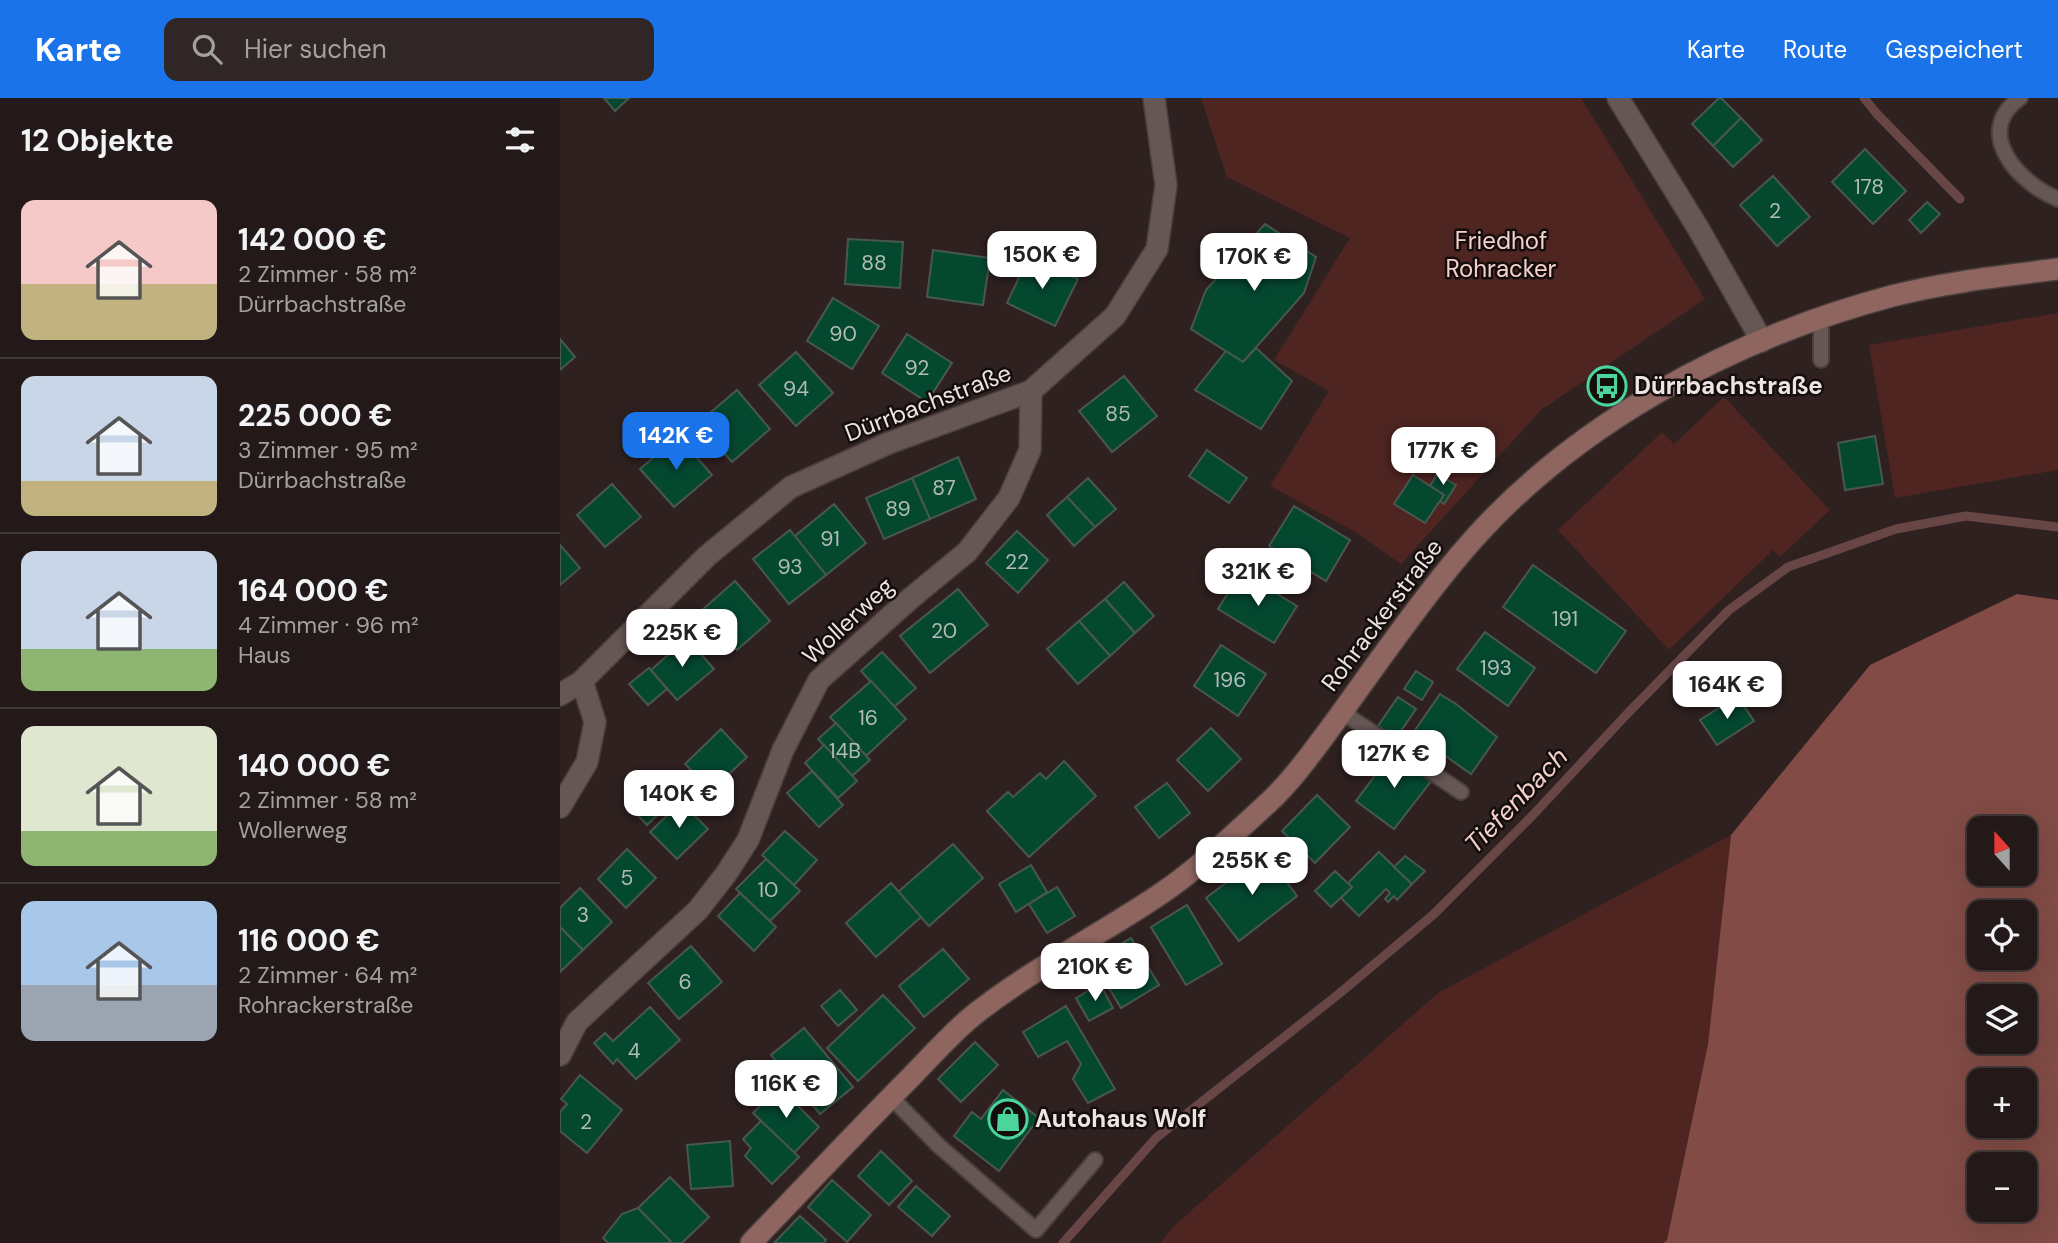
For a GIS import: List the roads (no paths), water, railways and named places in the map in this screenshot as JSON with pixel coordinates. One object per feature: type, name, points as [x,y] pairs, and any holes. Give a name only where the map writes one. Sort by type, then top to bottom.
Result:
[{"type":"street","name":"Dürrbachstraße","points":[[560,695],[582,681],[707,556],[791,487],[890,443],[1031,391],[1115,316],[1157,249],[1166,185],[1154,98]]},
{"type":"street","points":[[1618,98],[1698,228],[1762,341]]},
{"type":"street","name":"Rohrackerstraße","points":[[751,1243],[973,1015],[1096,933],[1160,895],[1215,851],[1273,798],[1342,712],[1459,555],[1504,508],[1575,447],[1621,414],[1676,382],[1762,341],[1821,319],[1893,296],[1946,285],[2058,269]]},
{"type":"street","name":"Wollerweg","points":[[560,1055],[577,1022],[698,909],[726,874],[748,839],[783,750],[819,680],[967,552],[1009,498],[1030,450],[1031,391]]},
{"type":"street","points":[[560,807],[587,762],[595,722],[582,681]]},
{"type":"lane","points":[[2020,98],[2013,103],[2000,122],[2000,141],[2007,160],[2041,193],[2058,199]]},
{"type":"lane","points":[[1821,319],[1821,360]]},
{"type":"lane","points":[[1342,712],[1461,792]]},
{"type":"lane","points":[[891,1097],[939,1146],[1036,1230],[1095,1160]]},
{"type":"waterway","points":[[1864,98],[1960,199]]},
{"type":"waterway","name":"Tiefenbach","points":[[1063,1243],[1156,1138],[1340,993],[1434,914],[1729,610],[1788,567],[1896,529],[1966,516],[2058,527]]},
{"type":"place","name":"Dürrbachstraße","points":[[1607,386]]},
{"type":"place","name":"Autohaus Wolf","points":[[1008,1119]]},
{"type":"park label","name":"Friedhof Rohracker","points":[[1501,255]]}]
